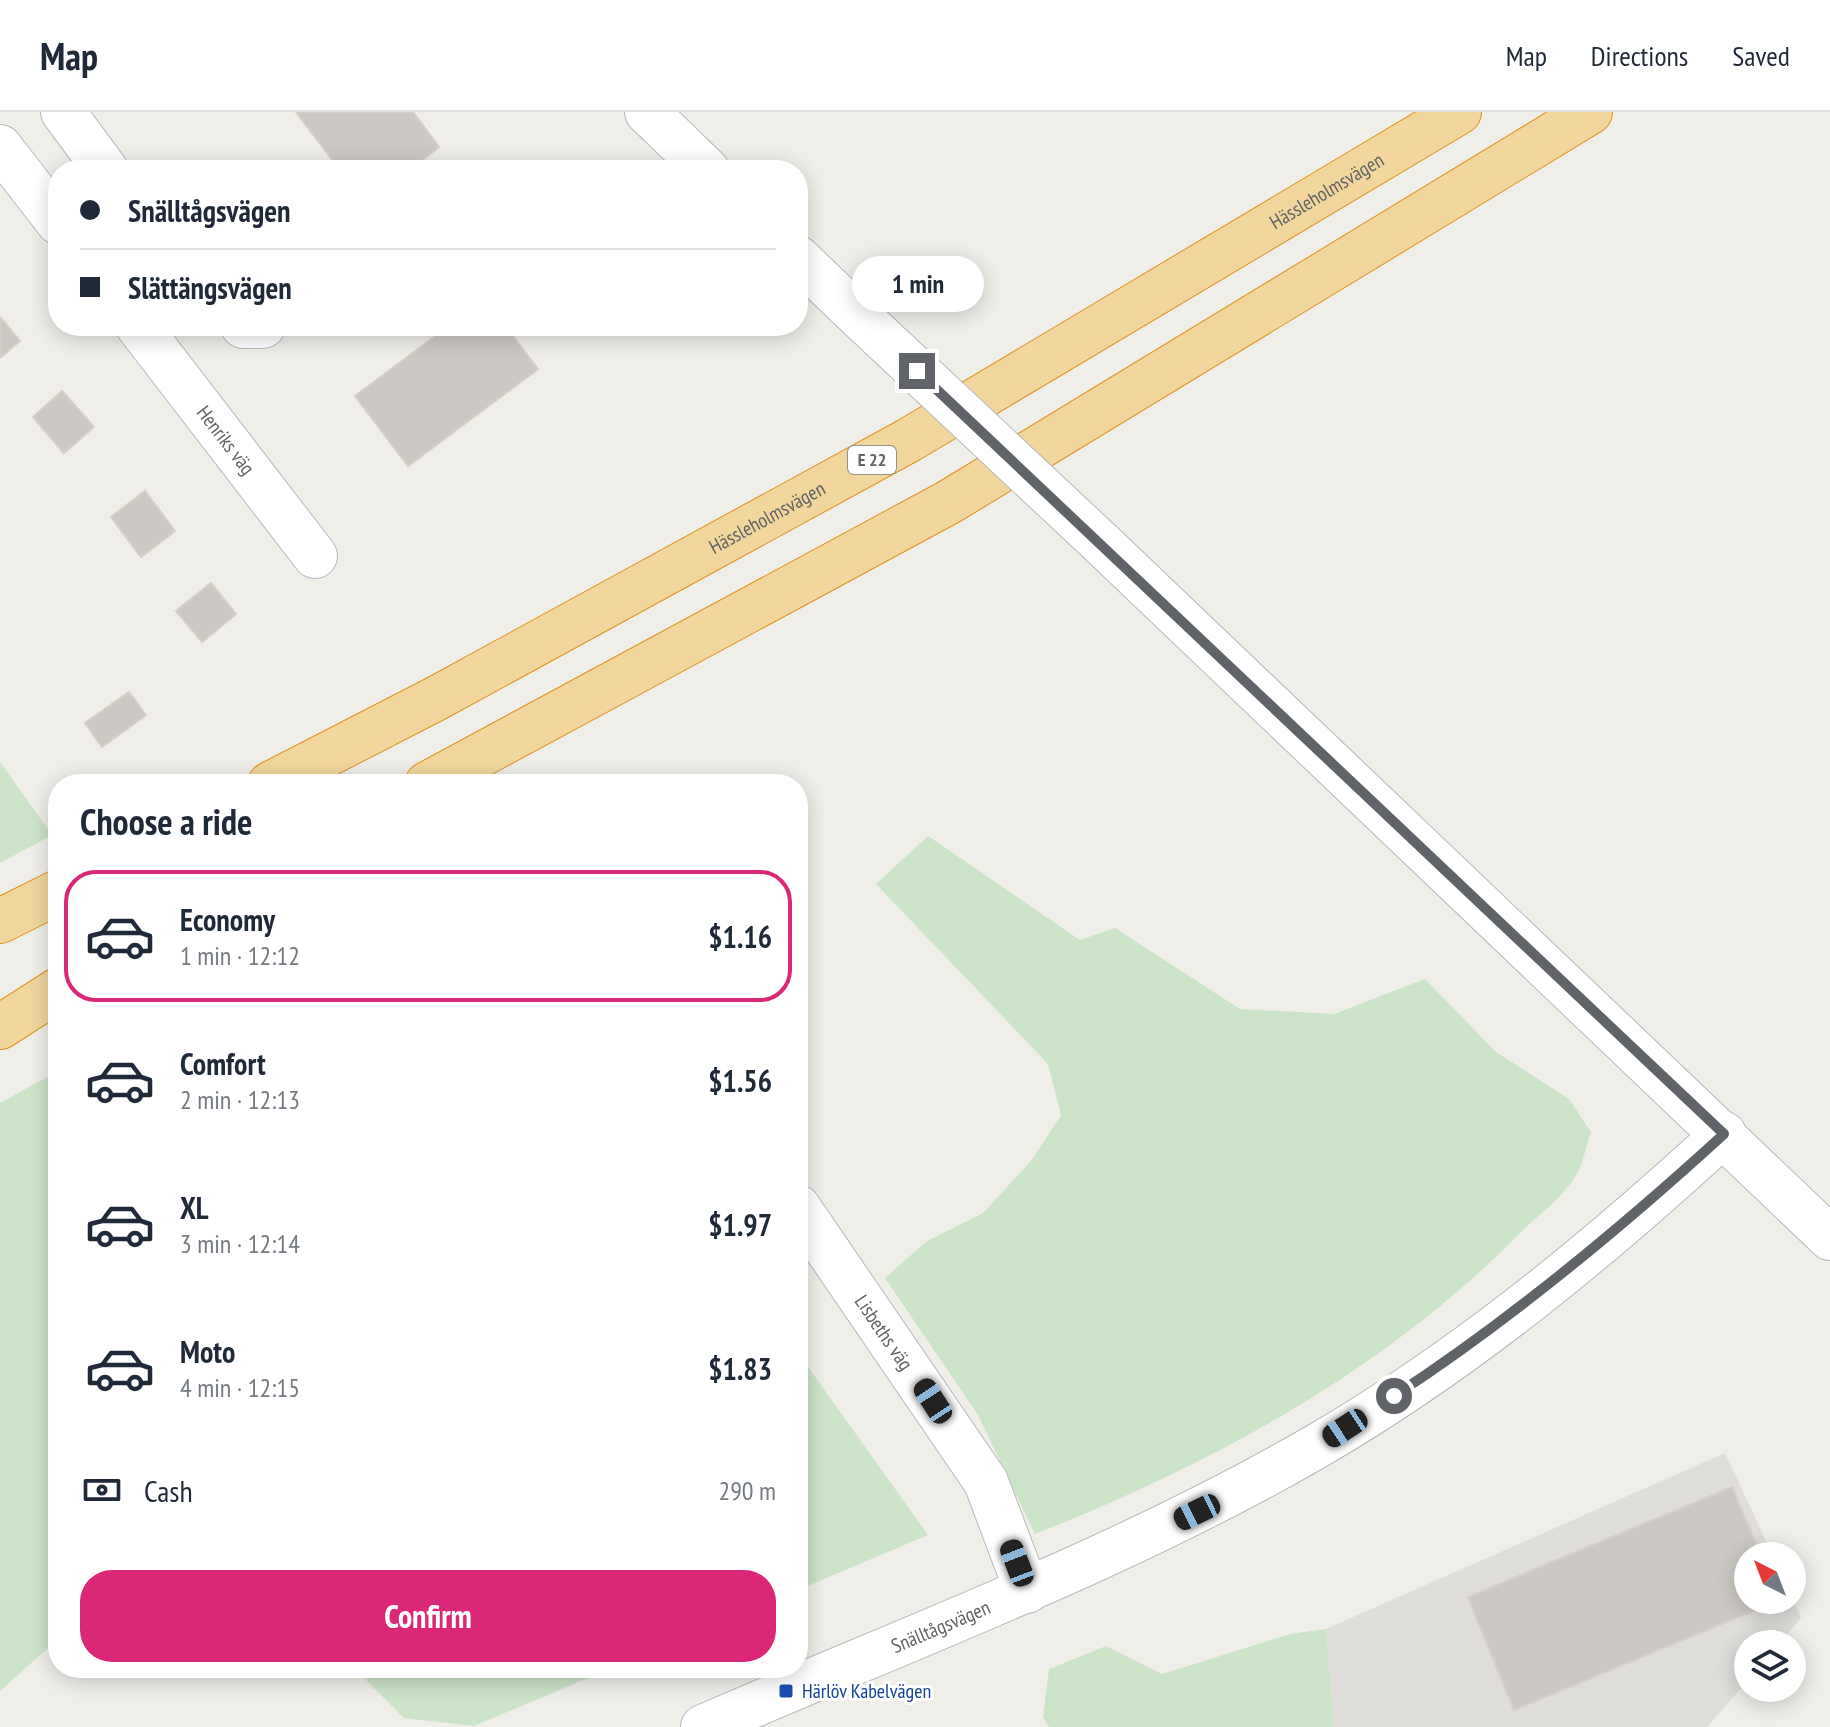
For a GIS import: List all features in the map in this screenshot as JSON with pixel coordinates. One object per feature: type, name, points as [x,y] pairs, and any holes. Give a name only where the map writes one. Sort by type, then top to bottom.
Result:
[{"type":"highway","name":"Hässleholmsvägen","points":[[289,774],[437,698],[909,440],[1459,112]]},
{"type":"highway","points":[[446,774],[949,502],[1590,112]]},
{"type":"highway","points":[[0,921],[48,897]]},
{"type":"highway","points":[[0,1001],[48,977]]},
{"type":"highway","points":[[0,1027],[48,996]]},
{"type":"street","points":[[63,112],[99,160]]},
{"type":"street","points":[[647,112],[697,160]]},
{"type":"street","points":[[0,147],[48,209]]},
{"type":"street","points":[[808,268],[1724,1134],[1830,1238]]},
{"type":"street","name":"Henriks väg","points":[[146,336],[315,556]]},
{"type":"street","name":"Snälltågsvägen","points":[[703,1727],[1027,1591],[1197,1512],[1320,1445],[1432,1372],[1547,1287],[1652,1201],[1724,1134]]},
{"type":"street","name":"Lisbeths väg","points":[[808,1222],[986,1482],[1027,1591]]},
{"type":"shaded area","points":[[1725,1453],[1766,1542],[1734,1542],[1734,1614],[1799,1614],[1801,1618],[1791,1630],[1734,1630],[1734,1696],[1707,1727],[1334,1727],[1326,1629]]},
{"type":"green space","points":[[0,762],[48,829],[48,837],[0,863]]},
{"type":"green space","points":[[928,836],[1080,940],[1115,928],[1240,1009],[1334,1014],[1425,979],[1496,1052],[1569,1099],[1591,1132],[1578,1172],[1570,1185],[1468,1283],[1354,1370],[1231,1444],[1101,1507],[1035,1534],[978,1415],[885,1278],[927,1241],[983,1213],[1031,1161],[1061,1115],[1048,1064],[876,884]]},
{"type":"green space","points":[[48,1077],[48,1648],[0,1691],[0,1103]]},
{"type":"green space","points":[[808,1367],[928,1535],[808,1586]]},
{"type":"green space","points":[[1326,1629],[1334,1727],[1049,1727],[1043,1717],[1049,1669],[1106,1646],[1162,1674],[1290,1634]]},
{"type":"green space","points":[[364,1678],[588,1678],[474,1726],[404,1718]]},
{"type":"building","points":[[296,112],[413,112],[439,147],[422,160],[332,160]]},
{"type":"building","points":[[0,317],[20,341],[0,358]]},
{"type":"building","points":[[436,336],[513,336],[538,369],[408,466],[355,396]]},
{"type":"building","points":[[62,391],[94,427],[64,453],[33,417]]},
{"type":"building","points":[[145,491],[175,531],[141,557],[111,517]]},
{"type":"building","points":[[211,583],[236,614],[202,642],[176,611]]},
{"type":"building","points":[[129,692],[146,715],[102,747],[85,723]]},
{"type":"building","points":[[1732,1487],[1755,1542],[1734,1542],[1734,1614],[1745,1614],[1514,1710],[1468,1597]]},
{"type":"place","name":"Härlöv Kabelvägen","points":[[786,1691]]},
{"type":"route","points":[[917,371],[1724,1134],[1652,1201],[1547,1287],[1394,1396]]}]
